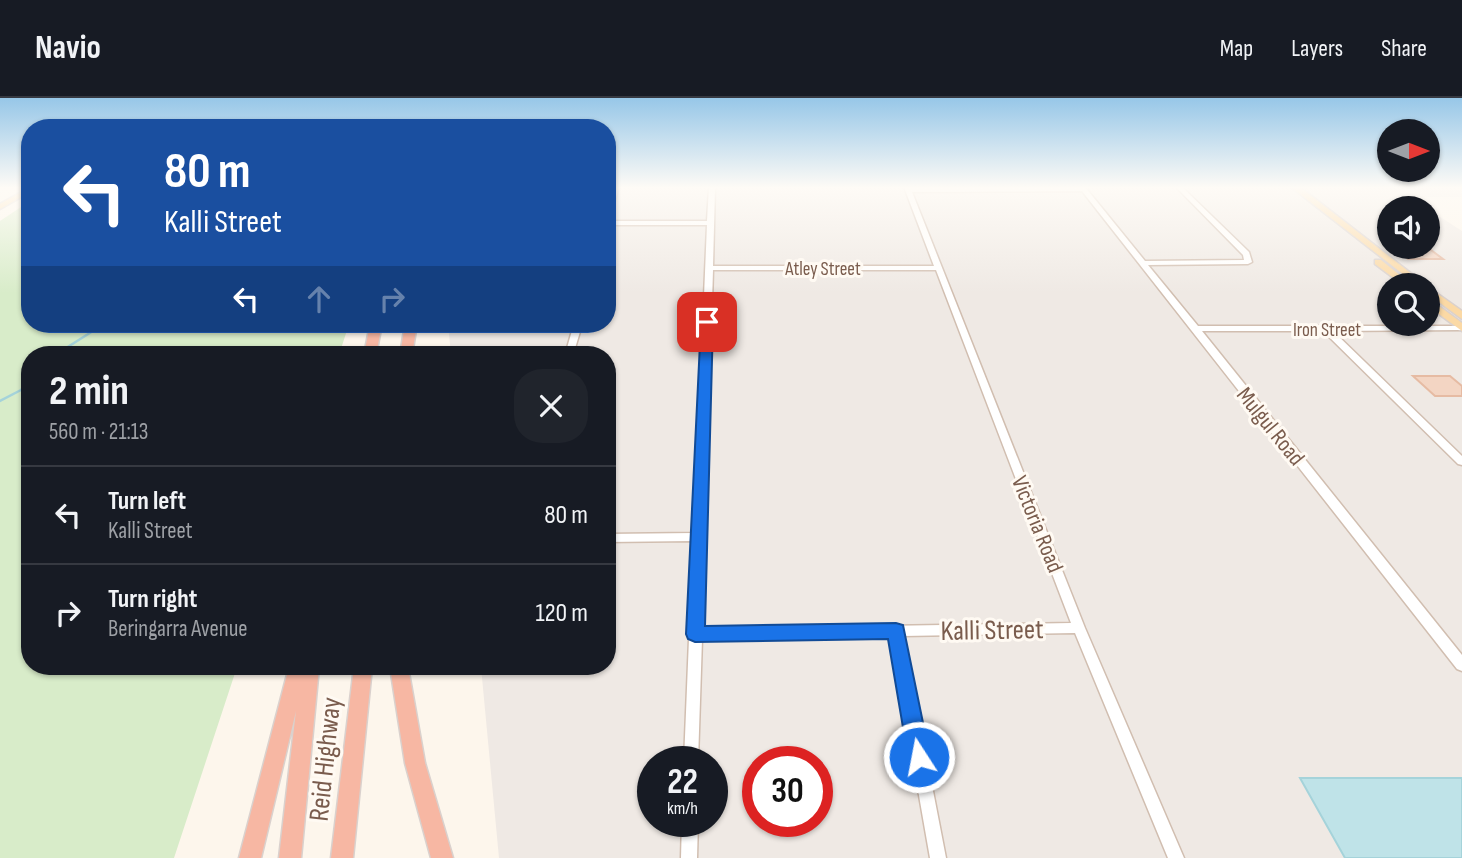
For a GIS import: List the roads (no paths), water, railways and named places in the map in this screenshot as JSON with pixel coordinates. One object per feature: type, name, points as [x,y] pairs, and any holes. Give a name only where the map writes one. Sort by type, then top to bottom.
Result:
[{"type":"highway","points":[[250,858],[296,675]]},
{"type":"highway","name":"Reid Highway","points":[[290,858],[309,675]]},
{"type":"highway","name":"Reid Highway","points":[[342,858],[362,675]]},
{"type":"highway","points":[[400,675],[415,763],[442,858]]},
{"type":"main road","points":[[1328,222],[1393,273]]},
{"type":"main road","points":[[1341,222],[1406,273]]},
{"type":"main road","points":[[1440,299],[1462,316]]},
{"type":"main road","points":[[1440,311],[1462,328]]},
{"type":"street","name":"Victoria Road","points":[[920,222],[1079,628],[1176,858]]},
{"type":"street","name":"Mulgul Road","points":[[1109,222],[1462,665]]},
{"type":"street","points":[[1141,263],[1248,262],[1247,254],[1215,222]]},
{"type":"street","points":[[616,223],[710,223],[691,746]]},
{"type":"street","name":"Atley Street","points":[[709,268],[937,268]]},
{"type":"street","name":"Iron Street","points":[[1193,328],[1462,328]]},
{"type":"street","points":[[1326,329],[1462,462]]},
{"type":"street","points":[[616,538],[698,537]]},
{"type":"street","name":"Kalli Street","points":[[695,634],[1079,628]]},
{"type":"street","points":[[896,631],[938,858]]},
{"type":"street","points":[[688,858],[689,837]]},
{"type":"water","points":[[1300,778],[1462,778],[1462,858],[1345,858]]},
{"type":"waterway","points":[[69,346],[90,333]]},
{"type":"waterway","points":[[0,401],[21,390]]}]
